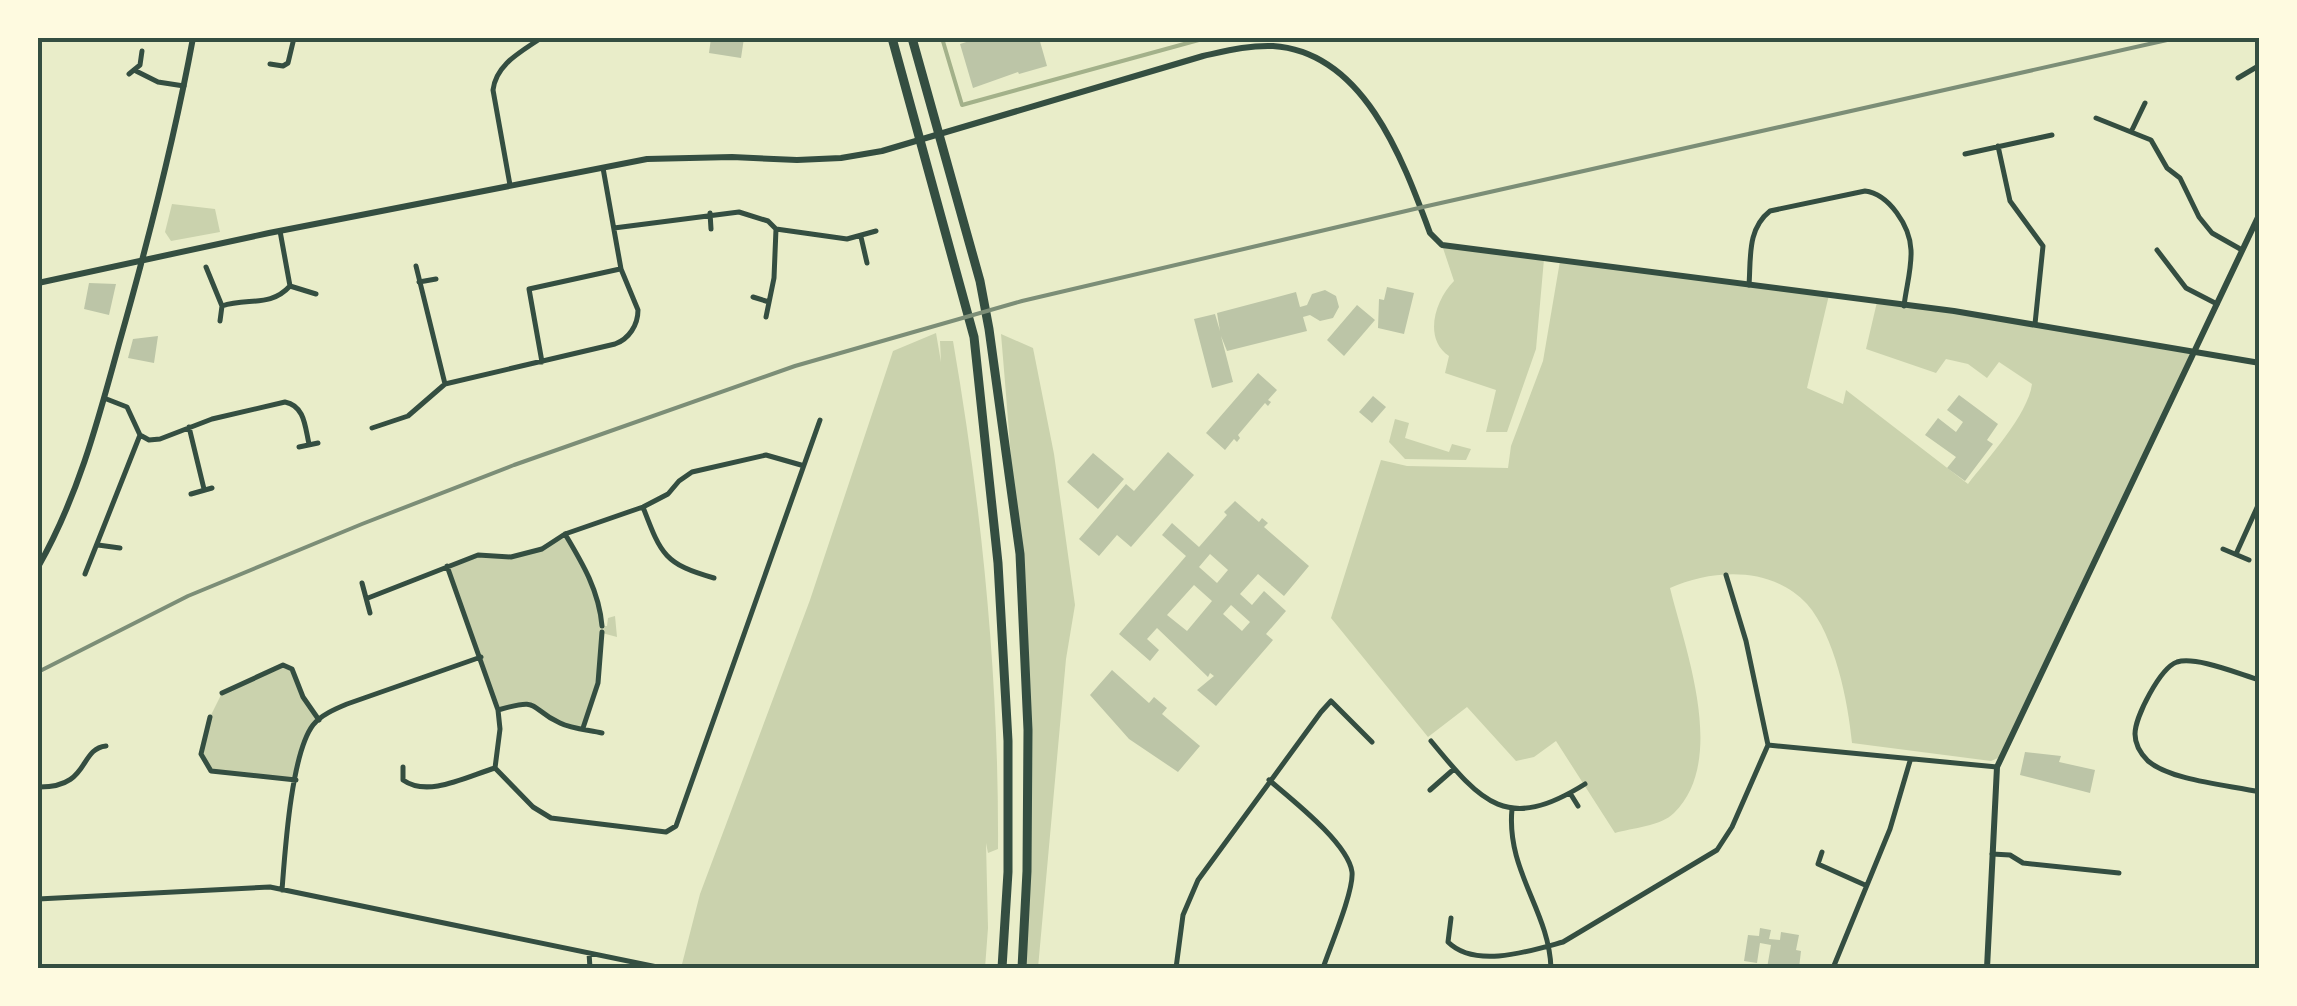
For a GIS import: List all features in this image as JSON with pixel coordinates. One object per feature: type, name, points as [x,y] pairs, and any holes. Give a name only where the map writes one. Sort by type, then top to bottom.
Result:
[{"type":"highway","points":[[892,38],[974,337],[998,562],[1008,741],[1008,872],[1002,968]]},
{"type":"highway","points":[[912,38],[980,281],[1020,554],[1028,730],[1028,871],[1022,968]]},
{"type":"street","points":[[38,567],[74,492],[104,398],[143,261],[193,38]]},
{"type":"street","points":[[270,64],[288,63],[294,38]]},
{"type":"street","points":[[510,185],[494,77],[541,38]]},
{"type":"street","points":[[38,283],[280,231],[647,160],[732,156],[798,160],[882,151],[1203,56],[1251,47],[1284,48],[1330,66],[1368,103],[1430,233],[1442,245],[2035,324],[2260,363]]},
{"type":"street","points":[[142,51],[133,72],[158,82],[184,86]]},
{"type":"street","points":[[2238,78],[2260,65]]},
{"type":"street","points":[[2252,70],[2260,78]]},
{"type":"street","points":[[2132,130],[2145,103]]},
{"type":"street","points":[[2096,118],[2151,140],[2167,168],[2180,178],[2199,217],[2212,233],[2242,250]]},
{"type":"street","points":[[1965,154],[2052,134]]},
{"type":"street","points":[[1998,146],[2010,200],[2043,246],[2035,324]]},
{"type":"street","points":[[372,428],[408,416],[445,384],[615,344],[628,336],[638,310],[621,268],[603,168]]},
{"type":"street","points":[[1749,285],[1753,232],[1760,219],[1770,211],[1866,191],[1878,193],[1888,201],[1908,234],[1912,248],[1904,306]]},
{"type":"street","points":[[614,228],[739,212],[768,220],[776,229],[847,239],[876,232]]},
{"type":"street","points":[[1987,968],[1997,767],[2260,213]]},
{"type":"street","points":[[710,214],[711,230]]},
{"type":"street","points":[[766,317],[774,278],[776,229]]},
{"type":"street","points":[[280,231],[290,286]]},
{"type":"street","points":[[861,237],[867,263]]},
{"type":"street","points":[[2157,250],[2186,288],[2217,304]]},
{"type":"street","points":[[206,265],[222,306],[220,321]]},
{"type":"street","points":[[416,266],[445,384]]},
{"type":"street","points":[[542,362],[529,289],[621,268]]},
{"type":"street","points":[[419,282],[436,278]]},
{"type":"street","points":[[290,286],[316,294]]},
{"type":"street","points":[[222,306],[240,300],[275,300],[290,286]]},
{"type":"street","points":[[752,297],[769,302]]},
{"type":"street","points":[[104,398],[127,407],[140,435],[149,440],[285,402],[294,404],[300,410],[309,444]]},
{"type":"street","points":[[494,768],[532,807],[551,818],[666,832],[676,826],[820,420]]},
{"type":"street","points":[[189,426],[208,488],[191,494]]},
{"type":"street","points":[[85,574],[140,435]]},
{"type":"street","points":[[298,446],[318,443]]},
{"type":"street","points":[[368,598],[478,556],[528,554],[565,534],[644,508],[668,494],[692,472],[766,455],[802,465]]},
{"type":"street","points":[[2236,554],[2260,501]]},
{"type":"street","points":[[644,508],[665,556],[682,569],[714,578]]},
{"type":"street","points":[[565,534],[588,571],[602,629],[598,683],[583,728]]},
{"type":"street","points":[[98,545],[120,548]]},
{"type":"street","points":[[2223,549],[2250,560]]},
{"type":"street","points":[[447,566],[498,710],[500,729],[494,768]]},
{"type":"street","points":[[1451,918],[1448,942],[1458,952],[1482,957],[1563,942],[1717,850],[1732,827],[1768,745],[1746,641],[1726,575]]},
{"type":"street","points":[[362,583],[370,613]]},
{"type":"street","points":[[282,890],[296,780],[312,726],[347,704],[481,657]]},
{"type":"street","points":[[2260,680],[2180,661],[2169,666],[2158,680],[2135,729],[2136,745],[2147,760],[2168,773],[2260,792]]},
{"type":"street","points":[[222,693],[283,665],[292,670],[303,696],[320,720]]},
{"type":"street","points":[[1176,968],[1188,898],[1321,712],[1331,701],[1372,742]]},
{"type":"street","points":[[498,710],[527,703],[558,723],[602,732]]},
{"type":"street","points":[[210,716],[201,754],[211,770],[296,780]]},
{"type":"street","points":[[1430,741],[1482,797],[1512,809],[1534,808],[1584,784]]},
{"type":"street","points":[[1768,745],[1997,767]]},
{"type":"street","points":[[38,787],[56,787],[72,780],[94,750],[106,746]]},
{"type":"street","points":[[1833,968],[1890,829],[1910,761]]},
{"type":"street","points":[[403,767],[403,780],[413,788],[431,787],[494,768]]},
{"type":"street","points":[[1430,790],[1454,769]]},
{"type":"street","points":[[1269,780],[1340,847],[1352,870],[1350,890],[1325,967]]},
{"type":"street","points":[[1570,793],[1578,806]]},
{"type":"street","points":[[1512,809],[1512,846],[1550,945],[1551,968]]},
{"type":"street","points":[[1822,852],[1818,864],[1865,885]]},
{"type":"street","points":[[1992,854],[2010,855],[2023,863],[2119,873]]},
{"type":"street","points":[[38,898],[238,888],[282,890],[662,968]]},
{"type":"street","points":[[590,954],[590,968]]},
{"type":"green space","points":[[172,204],[215,209],[220,232],[171,241],[165,232]]},
{"type":"green space","points":[[1442,245],[1544,259],[1536,349],[1507,432],[1486,432],[1496,390],[1445,373],[1449,356],[1436,340],[1435,319],[1442,298],[1454,281]]},
{"type":"green space","points":[[1560,261],[1829,295],[1807,388],[1843,404],[1846,390],[1968,484],[2015,423],[2032,384],[1999,362],[1987,378],[1968,364],[1946,359],[1936,373],[1866,349],[1877,302],[2196,350],[2005,755],[1991,761],[1852,743],[1839,670],[1817,617],[1793,592],[1777,583],[1742,575],[1705,577],[1670,588],[1692,672],[1700,735],[1698,764],[1690,791],[1674,813],[1662,821],[1615,833],[1556,741],[1534,757],[1516,761],[1467,707],[1428,737],[1331,618],[1381,460],[1407,466],[1508,468],[1511,446],[1543,361]]},
{"type":"green space","points":[[936,333],[941,362],[940,341],[953,341],[980,530],[992,657],[998,849],[988,853],[986,843],[985,968],[681,968],[700,894],[810,600],[893,351]]},
{"type":"green space","points":[[1001,334],[1033,348],[1054,454],[1075,605],[1066,659],[1038,968],[1022,968],[1025,730]]},
{"type":"green space","points":[[1395,419],[1409,423],[1405,438],[1449,452],[1452,444],[1471,449],[1466,460],[1405,459],[1389,442]]},
{"type":"green space","points":[[565,534],[588,571],[602,626],[607,626],[608,618],[615,616],[617,637],[602,633],[598,681],[583,728],[559,723],[527,703],[498,710],[447,566],[478,555],[511,557],[528,553]]},
{"type":"green space","points":[[283,665],[292,669],[303,697],[319,720],[306,740],[296,780],[211,771],[201,754],[210,717],[222,693]]},
{"type":"building","points":[[711,38],[744,38],[741,58],[709,53]]},
{"type":"building","points":[[979,38],[1039,38],[1047,66],[973,88],[960,44]]},
{"type":"building","points":[[89,283],[116,284],[109,315],[84,309]]},
{"type":"building","points":[[1387,287],[1414,293],[1404,334],[1378,328],[1379,299],[1384,300]]},
{"type":"building","points":[[1325,290],[1336,296],[1339,307],[1333,318],[1320,321],[1310,315],[1303,317],[1307,331],[1227,351],[1221,336],[1233,382],[1212,388],[1194,319],[1215,314],[1220,331],[1217,313],[1296,292],[1300,307],[1307,305],[1312,294]]},
{"type":"building","points":[[1357,305],[1375,320],[1344,356],[1327,340]]},
{"type":"building","points":[[158,336],[154,363],[128,358],[133,339]]},
{"type":"building","points":[[1258,373],[1277,390],[1268,406],[1265,403],[1238,435],[1237,442],[1234,439],[1225,450],[1206,433]]},
{"type":"building","points":[[1959,395],[1998,424],[1987,440],[1993,444],[1965,481],[1947,468],[1956,457],[1925,435],[1938,418],[1956,432],[1963,422],[1947,410]]},
{"type":"building","points":[[1373,396],[1386,407],[1372,423],[1359,412]]},
{"type":"building","points":[[1168,452],[1194,475],[1131,547],[1117,535],[1099,556],[1079,539],[1126,484],[1134,491]]},
{"type":"building","points":[[1093,453],[1124,479],[1098,509],[1067,482]]},
{"type":"building","points":[[1235,501],[1259,522],[1262,518],[1268,523],[1264,527],[1309,566],[1284,596],[1258,574],[1240,594],[1252,605],[1264,591],[1286,611],[1266,634],[1273,640],[1216,706],[1197,690],[1214,676],[1210,673],[1208,677],[1157,628],[1147,639],[1159,650],[1150,661],[1119,634],[1186,556],[1162,535],[1172,523],[1199,547],[1227,515],[1224,512]],"holes":[[[1210,554],[1228,570],[1217,583],[1199,567]],[[1194,585],[1212,601],[1187,631],[1167,615]],[[1231,605],[1250,622],[1242,631],[1223,614]]]},
{"type":"building","points":[[1112,670],[1149,703],[1154,697],[1167,708],[1162,714],[1200,746],[1178,772],[1129,739],[1090,695]]},
{"type":"building","points":[[2025,752],[2061,756],[2059,762],[2095,770],[2090,793],[2020,775]]},
{"type":"building","points":[[1760,928],[1771,930],[1769,939],[1780,940],[1781,932],[1799,935],[1799,968],[1767,968],[1771,945],[1760,943],[1757,963],[1744,961],[1748,935],[1759,936]]},
{"type":"waterway","points":[[942,38],[962,105],[1206,38]]},
{"type":"railway","points":[[38,672],[188,596],[362,524],[514,465],[795,366],[1022,301],[2176,38]]}]
